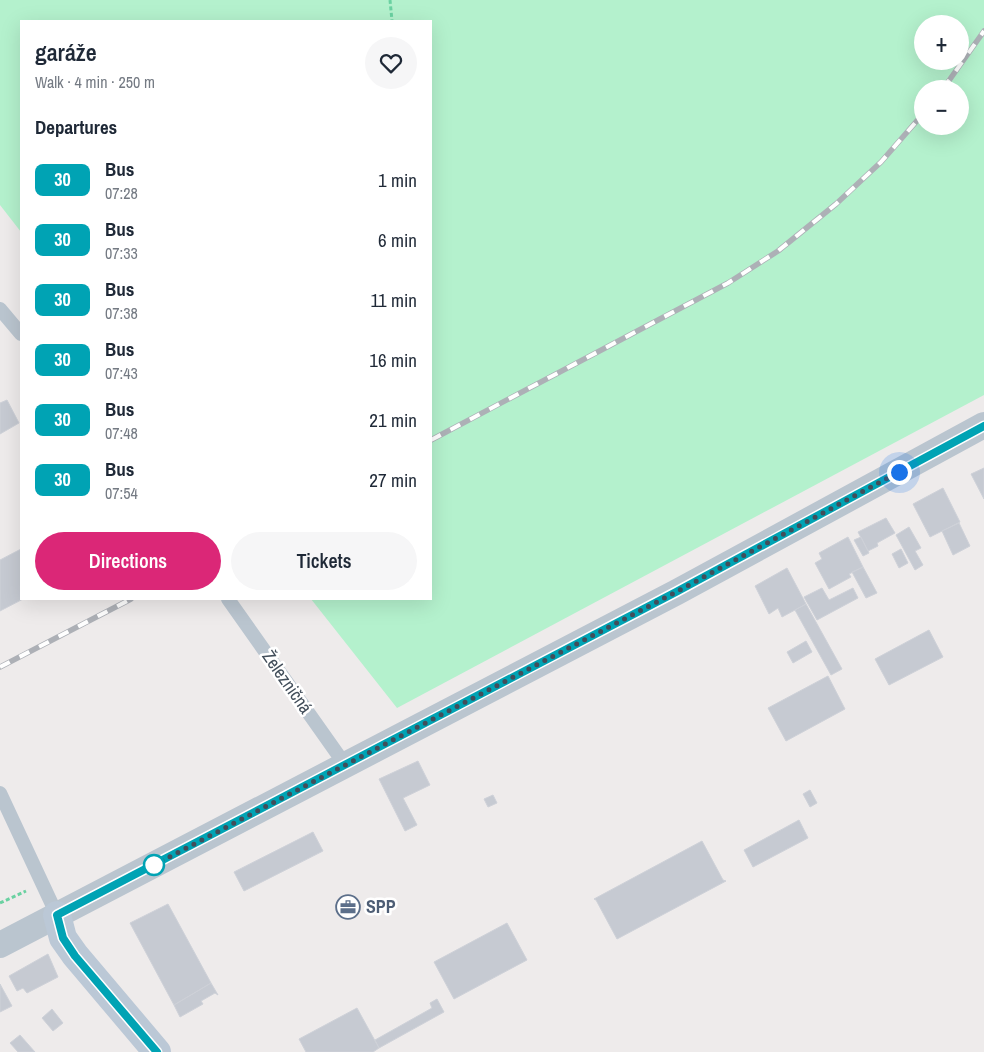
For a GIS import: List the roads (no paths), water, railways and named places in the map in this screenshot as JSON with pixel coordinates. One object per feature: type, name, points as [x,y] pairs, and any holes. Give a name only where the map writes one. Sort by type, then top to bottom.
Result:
[{"type":"street","points":[[0,945],[676,592],[984,426]]},
{"type":"street","points":[[57,915],[63,938],[75,956],[157,1052]]},
{"type":"lane","points":[[0,309],[20,333]]},
{"type":"lane","name":"Železničná","points":[[229,600],[346,766]]},
{"type":"lane","points":[[0,793],[57,915]]},
{"type":"railway","points":[[949,80],[984,31]]},
{"type":"railway","points":[[432,439],[728,283],[778,251],[836,204],[881,162],[914,124]]},
{"type":"railway","points":[[0,667],[129,600]]},
{"type":"place","name":"SPP","points":[[348,907]]}]
